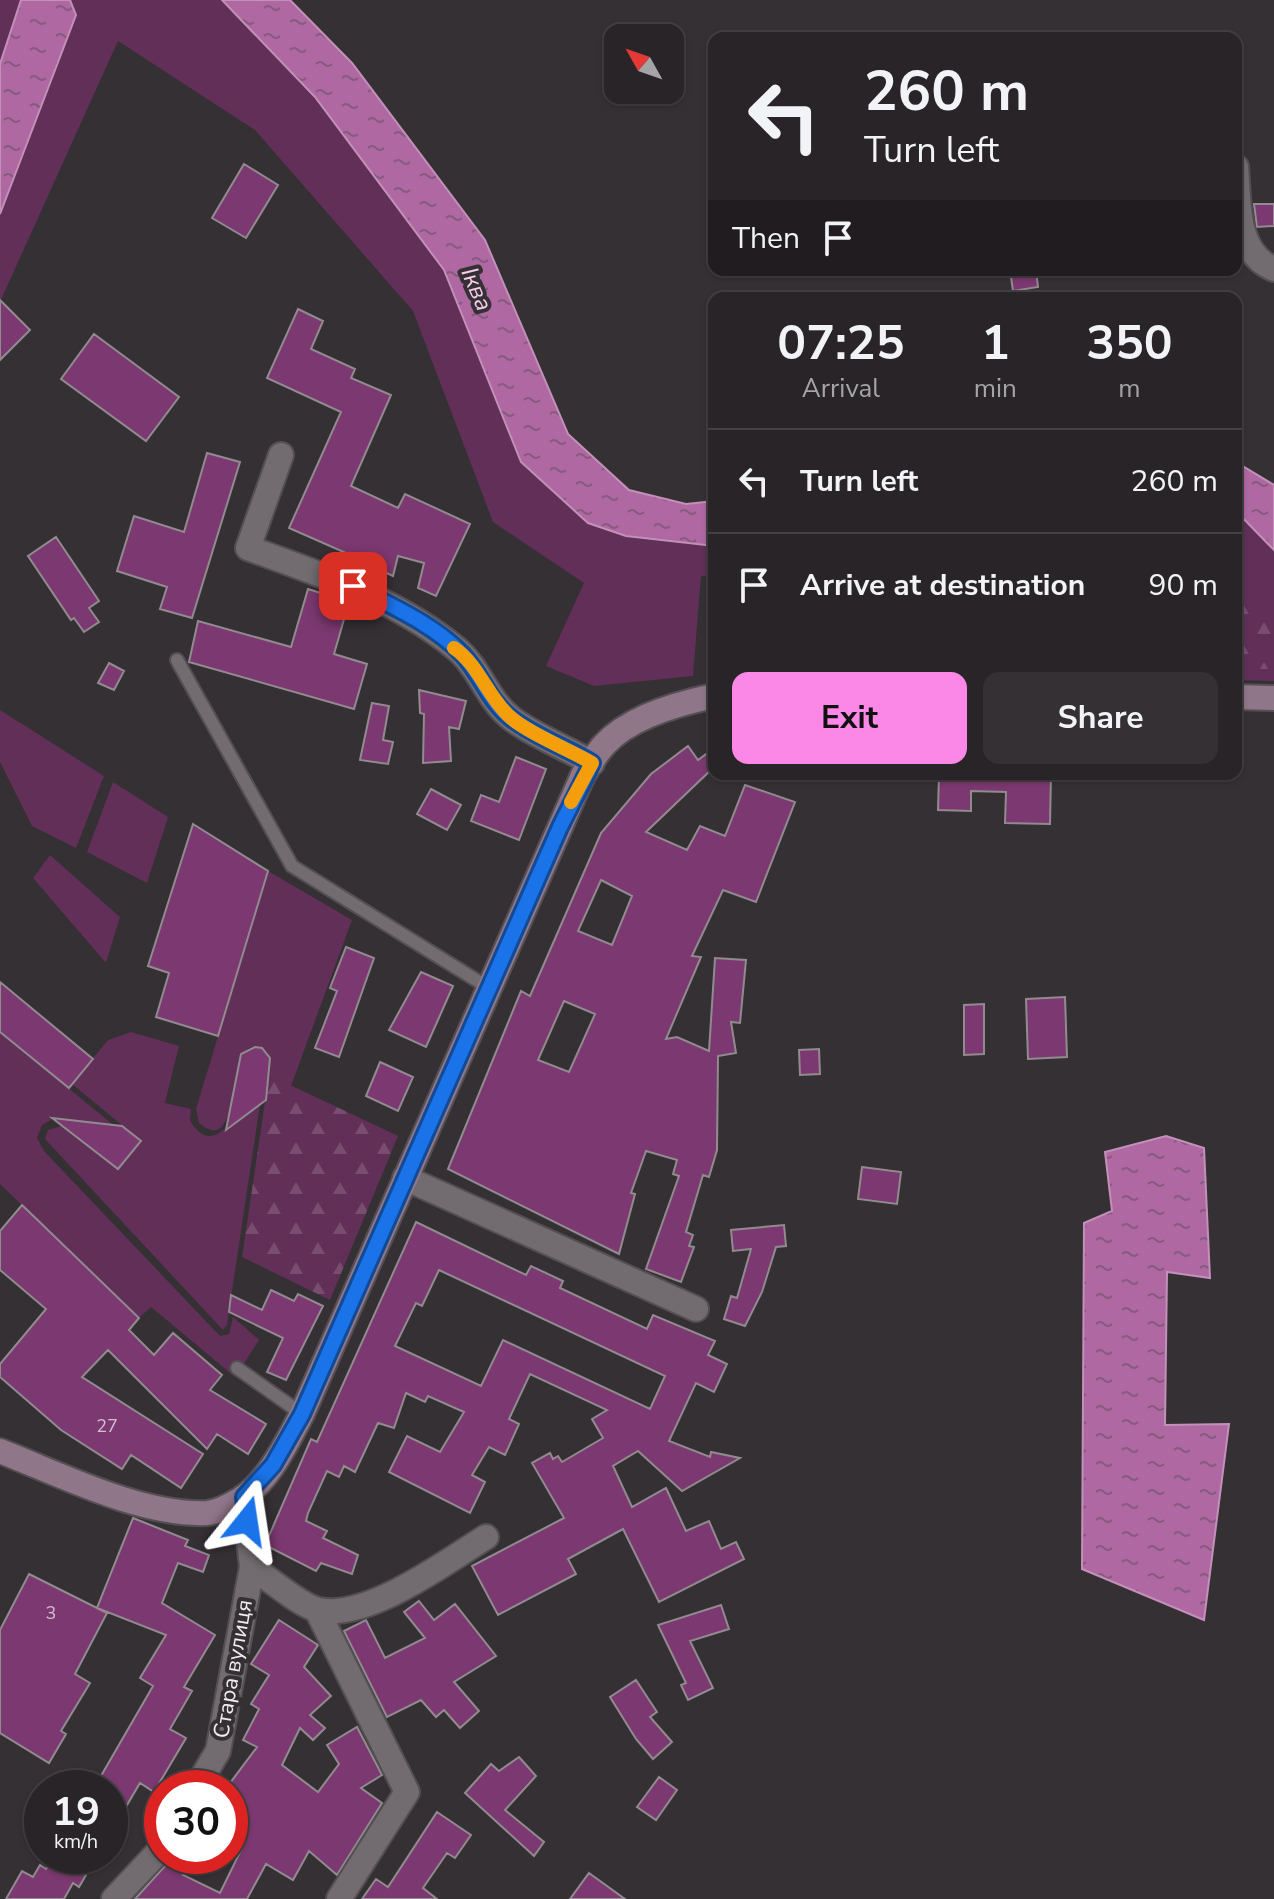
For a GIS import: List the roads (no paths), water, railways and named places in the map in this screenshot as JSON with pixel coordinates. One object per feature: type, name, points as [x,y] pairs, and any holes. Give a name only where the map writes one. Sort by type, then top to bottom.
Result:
[{"type":"main road","points":[[1242,697],[1268,698]]},
{"type":"main road","points":[[0,1451],[89,1486],[169,1509],[216,1512],[244,1497],[273,1465],[302,1414],[489,988],[592,763],[605,743],[623,729],[659,713],[708,698]]},
{"type":"street","points":[[1242,215],[1245,239],[1254,254],[1274,269]]},
{"type":"street","points":[[281,455],[248,548],[353,586],[409,616],[459,651],[473,667],[487,693],[511,719],[592,763]]},
{"type":"street","points":[[405,1178],[696,1309]]},
{"type":"street","name":"Стара вулиця","points":[[207,1770],[218,1751],[252,1567],[244,1497]]},
{"type":"street","points":[[317,1610],[355,1608],[371,1602],[486,1537]]},
{"type":"street","points":[[252,1567],[317,1610],[407,1792],[339,1899]]},
{"type":"street","points":[[114,1899],[144,1867]]},
{"type":"lane","points":[[177,660],[292,866],[489,988]]},
{"type":"lane","points":[[237,1368],[302,1414]]},
{"type":"water","points":[[21,0],[70,0],[76,15],[0,214],[0,64]]},
{"type":"water","name":"Іква","points":[[222,0],[290,0],[352,63],[485,240],[568,434],[629,490],[686,504],[708,502],[708,545],[626,536],[588,523],[521,462],[444,270],[315,97]]},
{"type":"water","points":[[1242,466],[1274,485],[1274,550],[1242,517]]},
{"type":"water","points":[[1166,1136],[1204,1148],[1210,1278],[1167,1272],[1165,1425],[1229,1424],[1204,1620],[1082,1569],[1084,1223],[1112,1211],[1105,1152]]}]
